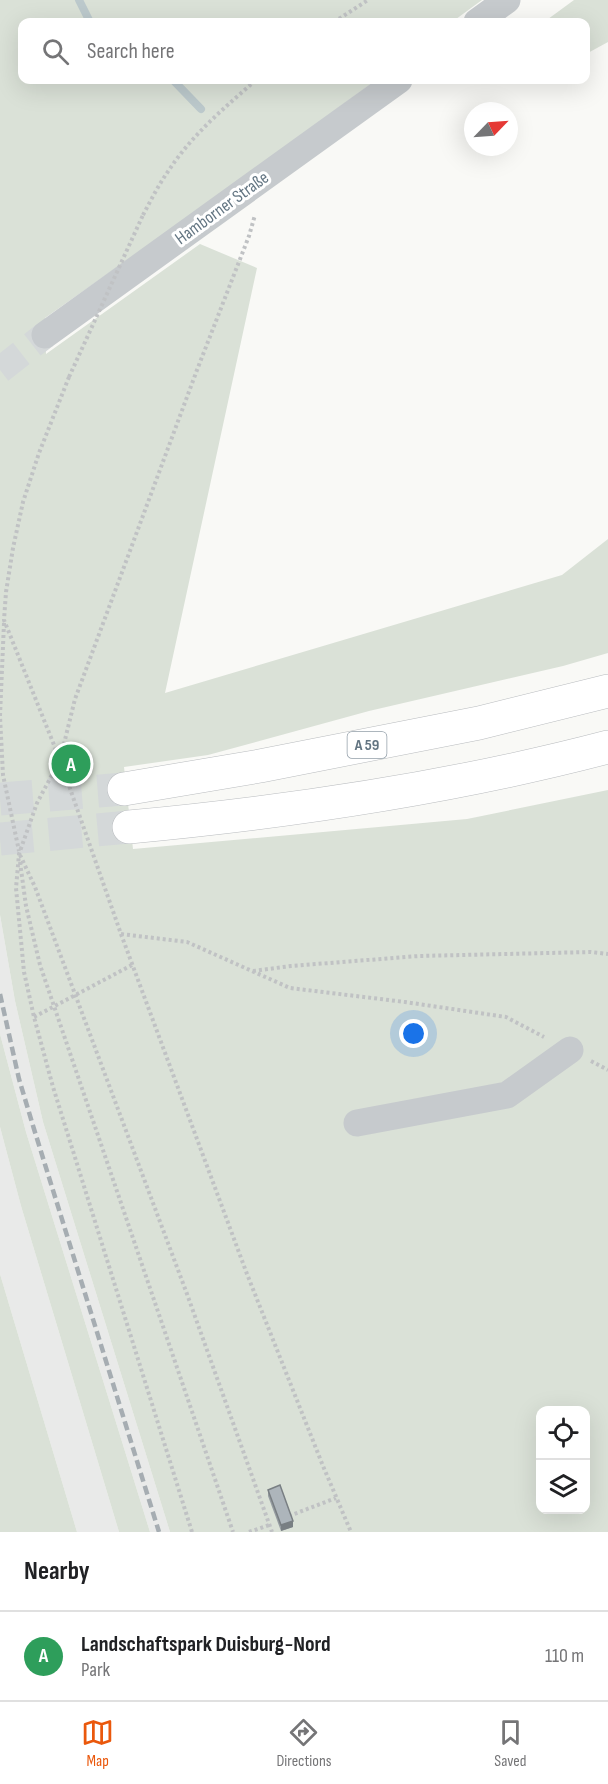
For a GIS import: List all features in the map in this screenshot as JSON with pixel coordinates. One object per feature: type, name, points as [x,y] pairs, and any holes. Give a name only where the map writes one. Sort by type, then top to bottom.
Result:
[{"type":"highway","name":"A 59","points":[[124,789],[479,723],[608,691]]},
{"type":"highway","points":[[129,827],[221,819],[319,805],[450,782],[608,747]]},
{"type":"street","points":[[482,18],[507,0]]},
{"type":"street","name":"Hamborner Straße","points":[[45,335],[393,84]]},
{"type":"street","points":[[357,1123],[507,1095],[570,1050]]},
{"type":"path","points":[[340,18],[368,0]]},
{"type":"path","points":[[233,1532],[40,965],[26,906],[19,854],[3,775],[0,716],[4,620],[9,570],[23,502],[39,453],[69,377],[143,214],[169,170],[194,138],[220,111],[251,84]]},
{"type":"path","points":[[192,1532],[53,1087],[24,972],[16,888],[19,854],[37,803],[60,760],[75,699],[196,370],[253,225]]},
{"type":"path","points":[[4,620],[60,760],[121,934],[247,1274],[351,1532]]},
{"type":"path","points":[[19,854],[75,995],[272,1532]]},
{"type":"path","points":[[121,934],[186,942],[290,988],[506,1017],[570,1050]]},
{"type":"path","points":[[252,972],[291,966],[418,956],[591,952],[608,954]]},
{"type":"path","points":[[34,1017],[132,964]]},
{"type":"path","points":[[289,1516],[336,1497]]},
{"type":"path","points":[[249,1532],[269,1525]]},
{"type":"shaded area","points":[[0,0],[482,0],[457,18],[18,18],[18,84],[371,84],[229,188],[45,318],[46,354],[200,244],[257,268],[165,693],[562,575],[608,539],[608,653],[563,666],[369,711],[208,755],[124,767],[133,849],[467,819],[608,790],[608,1532],[170,1532],[43,1122],[15,1001],[0,915]]},
{"type":"shaded area","points":[[574,0],[608,0],[608,42],[590,52],[590,18],[549,18]]},
{"type":"shaded area","points":[[0,915],[15,1001],[43,1122],[170,1532],[150,1532],[26,1132],[0,1034]]},
{"type":"shaded area","points":[[0,1034],[26,1132],[150,1532],[119,1532],[21,1206],[0,1127]]},
{"type":"shaded area","points":[[0,1127],[21,1206],[119,1532],[77,1532],[0,1274]]},
{"type":"shaded area","points":[[0,1274],[77,1532],[0,1532]]},
{"type":"building","points":[[280,1485],[293,1521],[281,1525],[268,1490]]},
{"type":"waterway","points":[[79,0],[88,18]]},
{"type":"waterway","points":[[177,84],[201,109]]},
{"type":"tunnel","points":[[0,370],[45,335]]},
{"type":"tunnel","points":[[0,799],[124,789]]},
{"type":"tunnel","points":[[0,839],[129,827]]},
{"type":"railway","points":[[0,994],[19,1079],[159,1532]]},
{"type":"place","name":"Landschaftspark Duisburg-Nord","points":[[71,764]]}]
